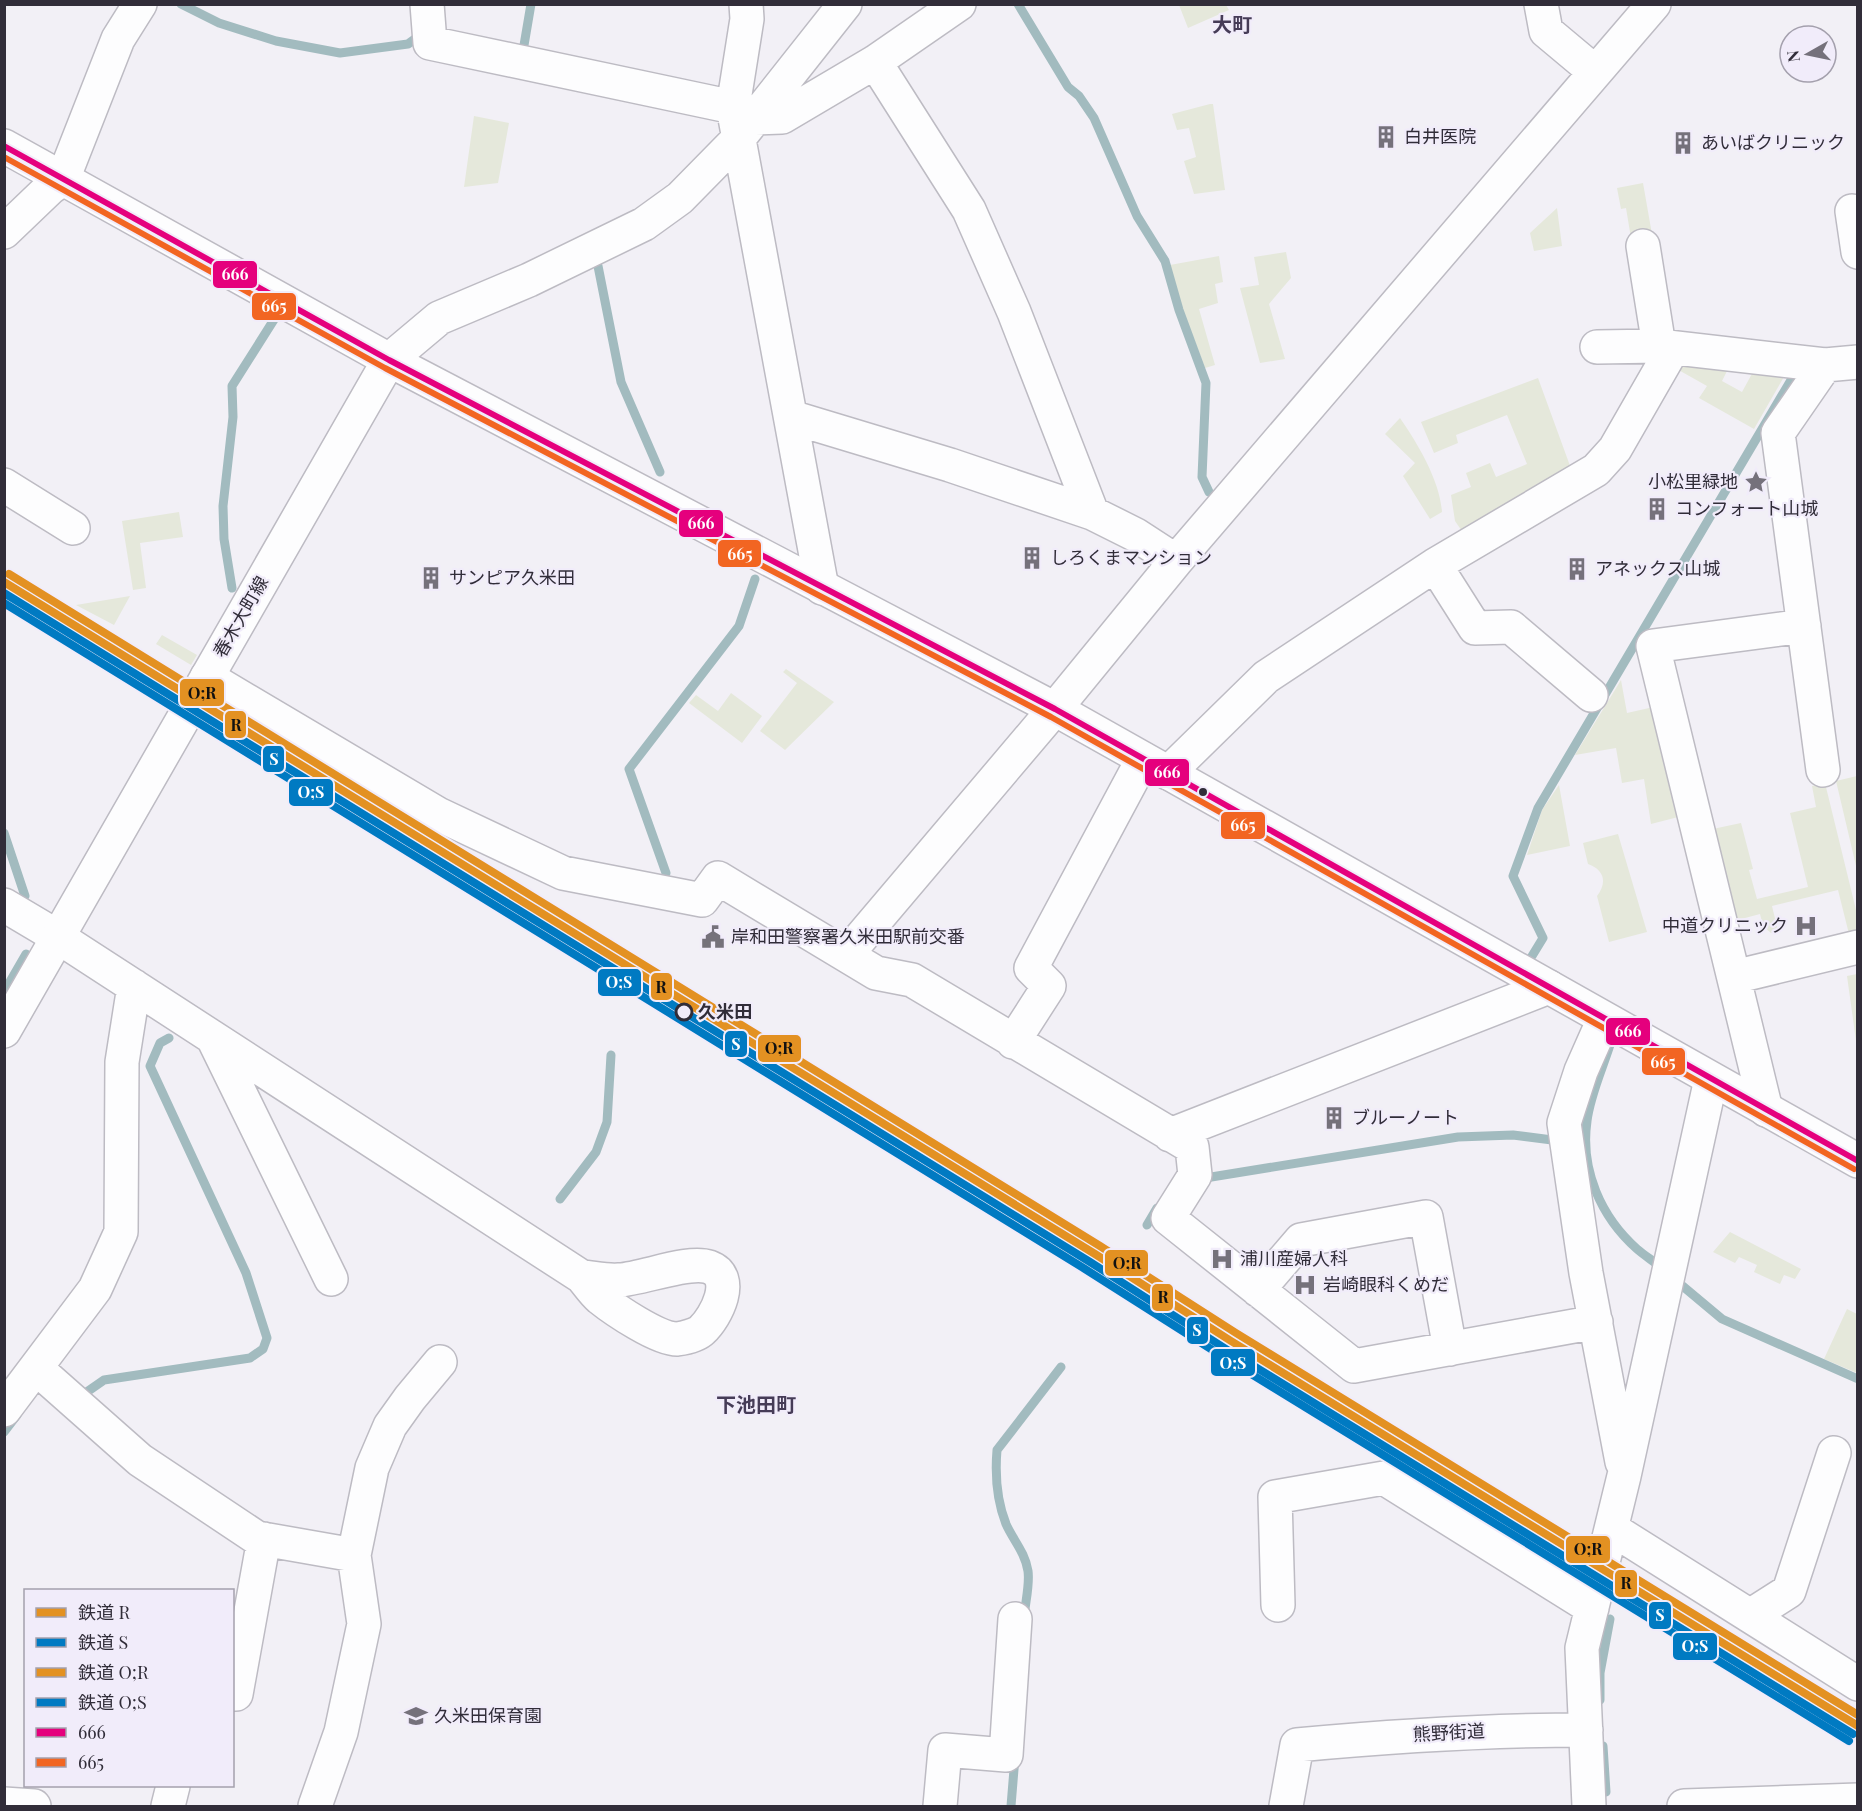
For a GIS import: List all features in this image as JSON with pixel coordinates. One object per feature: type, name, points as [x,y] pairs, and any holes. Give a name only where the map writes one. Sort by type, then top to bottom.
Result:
[{"type":"street","points":[[4,232],[50,188],[63,179],[107,33],[140,4]]},
{"type":"street","points":[[426,4],[430,43],[742,121],[782,117],[875,62],[959,4]]},
{"type":"street","points":[[389,360],[439,318],[529,280],[644,224],[680,198],[742,121],[845,4]]},
{"type":"street","points":[[847,954],[1055,709],[1176,561],[1654,4]]},
{"type":"street","points":[[746,7],[742,121],[822,588]]},
{"type":"street","points":[[1535,15],[1546,31],[1595,72]]},
{"type":"street","points":[[875,62],[969,210],[1014,312],[1092,513]]},
{"type":"street","points":[[4,146],[389,360],[1055,709],[1857,1161]]},
{"type":"street","points":[[1852,211],[1857,252]]},
{"type":"street","points":[[1013,1042],[1049,986],[1031,968],[1156,766],[1266,677],[1436,565],[1596,470],[1615,449],[1666,347],[1643,246]]},
{"type":"street","points":[[1597,347],[1666,347],[1825,365],[1857,362]]},
{"type":"street","name":"春木大町線","points":[[4,1031],[389,360]]},
{"type":"street","points":[[1823,770],[1778,432],[1825,365]]},
{"type":"street","points":[[791,417],[950,465],[1092,513],[1136,535],[1176,561]]},
{"type":"street","points":[[4,485],[25,513],[72,528]]},
{"type":"street","points":[[1436,565],[1475,628],[1511,627],[1591,695]]},
{"type":"street","points":[[1766,1110],[1653,646],[1804,626]]},
{"type":"street","points":[[207,677],[438,814],[563,873],[702,900],[718,878],[876,973],[912,980],[1192,1147],[1195,1174],[1168,1218],[1354,1366],[1596,1322]]},
{"type":"street","points":[[4,904],[582,1277],[598,1296],[663,1337],[676,1339],[702,1331],[719,1306],[724,1290],[720,1275],[710,1267],[681,1268],[619,1280],[582,1277]]},
{"type":"street","points":[[1734,977],[1857,947]]},
{"type":"street","points":[[4,1410],[95,1289],[121,1232],[122,1062],[134,986]]},
{"type":"street","points":[[1170,1135],[1549,987]]},
{"type":"street","points":[[1604,1019],[1581,1071],[1564,1123],[1586,1273],[1624,1476]]},
{"type":"street","points":[[212,1038],[331,1279]]},
{"type":"street","points":[[1589,1806],[1582,1648],[1612,1529],[1711,1079]]},
{"type":"street","points":[[1258,1290],[1301,1240],[1426,1217],[1450,1349]]},
{"type":"street","points":[[636,1321],[631,1306],[635,1286],[644,1275]]},
{"type":"street","points":[[315,1806],[341,1732],[364,1624],[354,1555],[372,1468],[390,1426],[440,1362]]},
{"type":"street","points":[[36,1368],[140,1460],[257,1538],[354,1555]]},
{"type":"street","points":[[1750,1616],[1789,1591],[1834,1453]]},
{"type":"street","points":[[1278,1605],[1275,1497],[1384,1478],[1592,1608]]},
{"type":"street","points":[[1612,1529],[1857,1684]]},
{"type":"street","points":[[234,1694],[236,1694],[264,1539]]},
{"type":"street","points":[[940,1806],[945,1750],[1006,1755],[1015,1619]]},
{"type":"street","name":"熊野街道","points":[[1286,1806],[1297,1745],[1489,1731],[1586,1730]]},
{"type":"street","points":[[168,1806],[173,1787]]},
{"type":"street","points":[[1684,1806],[1857,1800]]},
{"type":"street","points":[[4,1804],[34,1806]]},
{"type":"shaded area","points":[[1179,5],[1226,5],[1229,10],[1188,28]]},
{"type":"shaded area","points":[[1213,104],[1225,190],[1194,194],[1184,161],[1196,157],[1189,128],[1177,130],[1172,114]]},
{"type":"shaded area","points":[[474,116],[509,123],[498,183],[464,187]]},
{"type":"shaded area","points":[[1643,183],[1653,240],[1632,244],[1626,208],[1621,209],[1617,188]]},
{"type":"shaded area","points":[[1557,208],[1562,246],[1534,251],[1530,233]]},
{"type":"shaded area","points":[[1286,252],[1291,278],[1269,304],[1285,359],[1260,363],[1240,288],[1259,285],[1254,257]]},
{"type":"shaded area","points":[[1219,256],[1223,282],[1215,284],[1218,303],[1199,309],[1215,365],[1205,368],[1183,310],[1170,265]]},
{"type":"shaded area","points":[[1680,361],[1729,367],[1722,381],[1742,392],[1754,370],[1785,375],[1754,429],[1699,398],[1707,386],[1675,368]]},
{"type":"shaded area","points":[[1538,378],[1573,474],[1466,537],[1455,521],[1451,495],[1471,487],[1466,473],[1490,463],[1496,477],[1527,464],[1507,415],[1456,435],[1458,443],[1434,453],[1421,422]]},
{"type":"shaded area","points":[[1400,418],[1421,451],[1437,488],[1442,512],[1430,519],[1403,476],[1415,463],[1385,434]]},
{"type":"shaded area","points":[[179,512],[183,537],[140,543],[146,588],[133,590],[122,521]]},
{"type":"shaded area","points":[[130,596],[114,625],[76,605]]},
{"type":"shaded area","points":[[162,635],[197,655],[191,665],[156,644]]},
{"type":"shaded area","points":[[786,669],[834,702],[785,750],[760,731],[797,683],[783,672]]},
{"type":"shaded area","points":[[1621,680],[1627,713],[1658,706],[1686,815],[1651,824],[1644,779],[1622,783],[1616,748],[1575,755]]},
{"type":"shaded area","points":[[731,693],[762,716],[742,743],[689,703],[696,695],[718,711]]},
{"type":"shaded area","points":[[1858,776],[1857,870],[1836,781]]},
{"type":"shaded area","points":[[1825,783],[1857,914],[1857,940],[1851,942],[1838,890],[1772,906],[1778,931],[1771,933],[1763,926],[1760,914],[1730,922],[1708,830],[1741,823],[1753,869],[1749,870],[1757,899],[1808,887],[1790,813],[1816,807],[1812,786]]},
{"type":"shaded area","points":[[1559,785],[1570,846],[1527,855],[1542,810]]},
{"type":"shaded area","points":[[1618,834],[1647,932],[1609,942],[1597,896],[1603,877],[1598,870],[1588,864],[1583,843]]},
{"type":"shaded area","points":[[1858,974],[1857,1048],[1847,976]]},
{"type":"shaded area","points":[[1730,1232],[1801,1269],[1795,1279],[1784,1275],[1780,1284],[1754,1272],[1757,1265],[1739,1257],[1735,1263],[1713,1252]]},
{"type":"shaded area","points":[[1847,1309],[1857,1314],[1857,1373],[1824,1359]]},
{"type":"waterway","points":[[181,4],[219,23],[276,41],[340,53],[408,44],[419,36],[424,36]]},
{"type":"waterway","points":[[522,57],[531,4]]},
{"type":"waterway","points":[[1018,4],[1068,87],[1079,96],[1094,118],[1137,216],[1165,261],[1179,310],[1206,383],[1202,477],[1209,492]]},
{"type":"waterway","points":[[598,266],[621,382],[660,472]]},
{"type":"waterway","points":[[232,588],[224,539],[223,506],[233,417],[232,386],[275,318]]},
{"type":"waterway","points":[[1532,956],[1543,938],[1513,876],[1538,808],[1794,375]]},
{"type":"waterway","points":[[666,873],[629,769],[739,626],[755,579]]},
{"type":"waterway","points":[[4,833],[25,896]]},
{"type":"waterway","points":[[4,992],[26,954]]},
{"type":"waterway","points":[[79,1395],[81,1396],[104,1380],[250,1358],[263,1349],[267,1338],[246,1273],[150,1066],[160,1043],[169,1038]]},
{"type":"waterway","points":[[1610,1045],[1593,1093],[1587,1121],[1586,1139],[1590,1175],[1613,1222],[1637,1249],[1663,1269]]},
{"type":"waterway","points":[[560,1199],[596,1152],[607,1122],[611,1055]]},
{"type":"waterway","points":[[1199,1179],[1458,1137],[1513,1135],[1560,1141]]},
{"type":"waterway","points":[[1147,1225],[1157,1208]]},
{"type":"waterway","points":[[1673,1278],[1722,1319],[1858,1379]]},
{"type":"waterway","points":[[1024,1618],[1028,1571],[1022,1552],[1006,1524],[1001,1506],[997,1478],[997,1450],[1061,1367]]},
{"type":"waterway","points":[[4,1432],[17,1415]]},
{"type":"waterway","points":[[1600,1700],[1600,1673],[1610,1619]]},
{"type":"waterway","points":[[1603,1746],[1606,1792]]},
{"type":"waterway","points":[[1011,1806],[1015,1757]]},
{"type":"rail line","name":"O;R","points":[[9,574],[1858,1715]]},
{"type":"rail line","name":"R","points":[[4,582],[1858,1726]]},
{"type":"rail line","name":"S","points":[[4,593],[1853,1734]]},
{"type":"rail line","name":"O;S","points":[[4,603],[1849,1741]]},
{"type":"transit line","name":"666","points":[[4,146],[389,360],[1055,709],[1858,1161]]},
{"type":"transit line","name":"665","points":[[4,157],[385,368],[1051,717],[1854,1169]]},
{"type":"place","name":"白井医院","points":[[1386,137]]},
{"type":"place","name":"あいばクリニック","points":[[1683,143]]},
{"type":"place","name":"小松里緑地","points":[[1756,482]]},
{"type":"place","name":"コンフォート山城","points":[[1657,509]]},
{"type":"place","name":"しろくまマンション","points":[[1032,558]]},
{"type":"place","name":"アネックス山城","points":[[1577,569]]},
{"type":"place","name":"サンピア久米田","points":[[431,578]]},
{"type":"place","name":"中道クリニック","points":[[1806,926]]},
{"type":"place","name":"岸和田警察署久米田駅前交番","points":[[713,937]]},
{"type":"place","name":"久米田","points":[[684,1012]]},
{"type":"place","name":"ブルーノート","points":[[1334,1118]]},
{"type":"place","name":"浦川産婦人科","points":[[1222,1259]]},
{"type":"place","name":"岩崎眼科くめだ","points":[[1305,1285]]},
{"type":"place","name":"久米田保育園","points":[[416,1716]]},
{"type":"district","name":"大町","points":[[1232,25]]},
{"type":"district","name":"下池田町","points":[[756,1405]]}]
